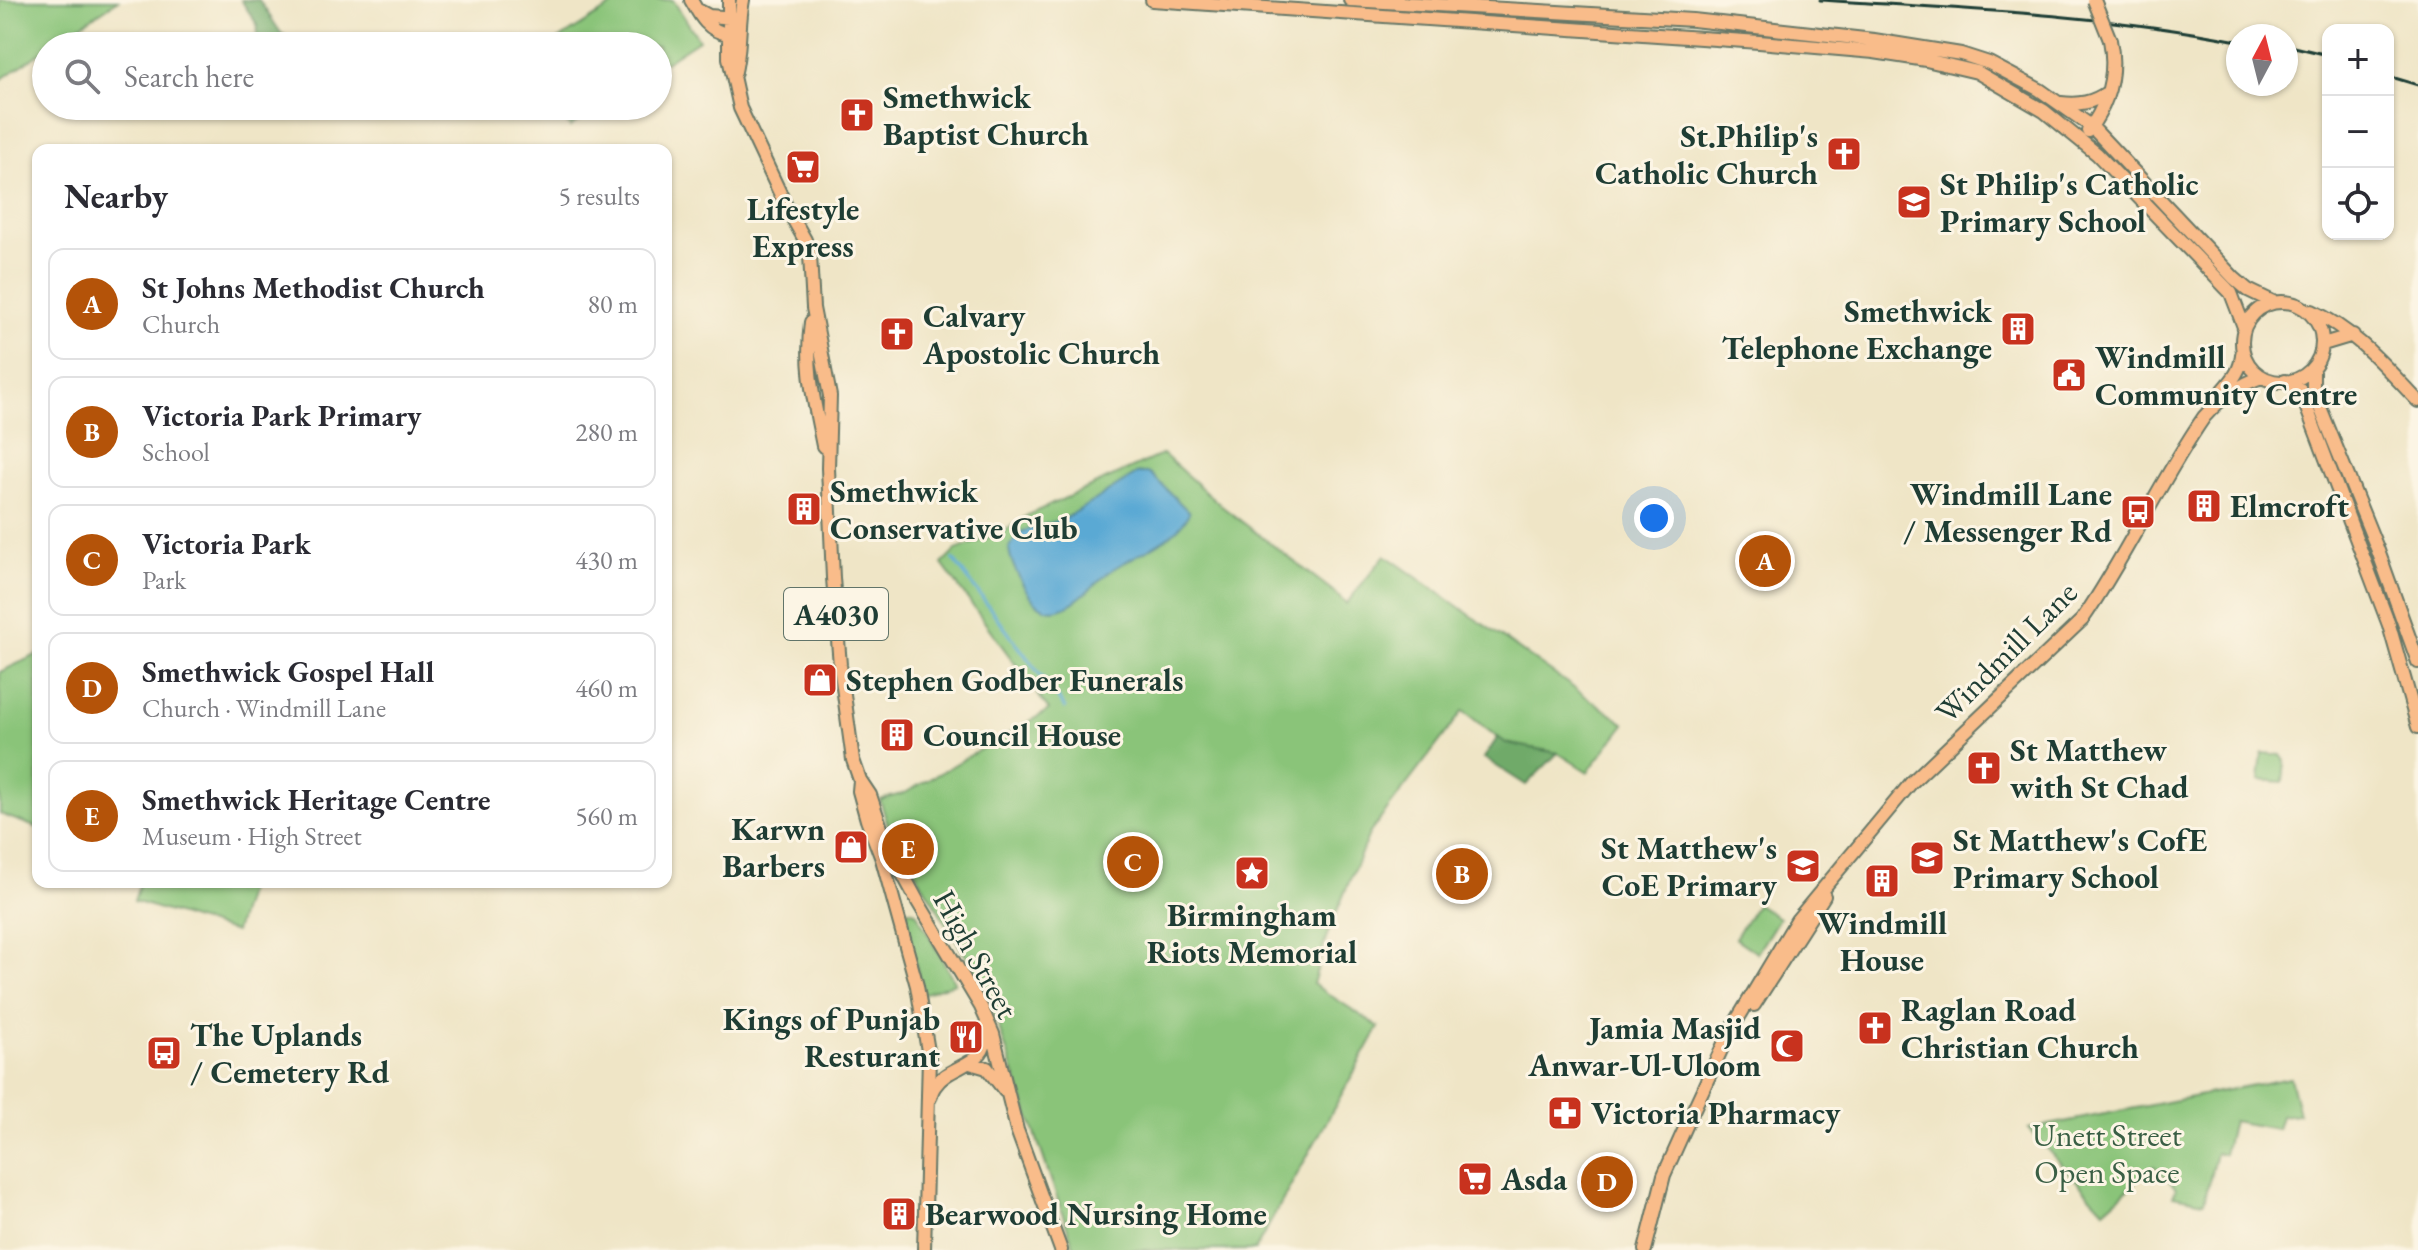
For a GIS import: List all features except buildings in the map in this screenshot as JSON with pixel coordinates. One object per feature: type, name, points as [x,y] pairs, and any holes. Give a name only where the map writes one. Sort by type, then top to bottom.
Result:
[{"type":"main road","name":"High Street","points":[[729,0],[739,59],[734,75]]},
{"type":"main road","name":"High Street","points":[[743,0],[734,18],[733,34],[728,34],[729,58],[740,108],[787,208],[812,291],[830,396],[828,468],[840,665],[853,760],[860,780],[870,795],[886,843],[981,1007],[993,1034],[1017,1130],[1061,1250]]},
{"type":"main road","points":[[1152,0],[1645,33],[1874,52],[1977,72],[2032,103],[2081,139],[2231,293],[2244,327]]},
{"type":"main road","points":[[1350,0],[1693,20],[1899,44],[1961,54],[1989,63],[2058,102],[2091,126],[2234,278],[2248,290],[2273,302]]},
{"type":"main road","points":[[2081,139],[2110,90],[2114,57],[2094,0]]},
{"type":"main road","points":[[694,4],[709,16],[734,18]]},
{"type":"main road","points":[[694,4],[703,21],[718,33],[728,34]]},
{"type":"main road","points":[[2058,102],[2083,104],[2110,90]]},
{"type":"main road","points":[[2305,308],[2319,324],[2323,344],[2320,357],[2313,368],[2296,380],[2276,382],[2262,377],[2248,364],[2242,351],[2244,327],[2262,306],[2273,302],[2293,302],[2337,323],[2353,335],[2418,401]]},
{"type":"main road","points":[[2323,344],[2353,335]]},
{"type":"main road","name":"Windmill Lane","points":[[1645,1250],[1664,1175],[1719,1058],[1837,872],[1917,776],[2082,620],[2104,588],[2176,460],[2217,397],[2236,376],[2242,351]]},
{"type":"main road","points":[[2313,368],[2313,390],[2377,548],[2418,662]]},
{"type":"main road","name":"Windmill Lane","points":[[2211,409],[2248,381],[2262,377]]},
{"type":"main road","points":[[2285,381],[2300,390],[2359,539],[2389,625],[2418,727]]},
{"type":"main road","name":"High Street","points":[[860,780],[859,791],[887,879]]},
{"type":"main road","points":[[887,879],[890,874],[901,872]]},
{"type":"main road","name":"A4030","points":[[887,879],[921,1002],[929,1057],[924,1250]]},
{"type":"main road","points":[[898,918],[902,907],[918,902]]},
{"type":"main road","name":"A4030","points":[[964,978],[987,1038],[982,1051],[970,1063],[987,1068],[1008,1097]]},
{"type":"main road","points":[[929,1057],[937,1067],[951,1073]]},
{"type":"main road","points":[[928,1101],[935,1085],[970,1063]]},
{"type":"green space","points":[[0,0],[118,0],[71,32],[32,32],[32,58],[0,80]]},
{"type":"green space","points":[[241,0],[259,0],[280,32],[257,32],[258,26]]},
{"type":"green space","points":[[621,0],[673,0],[699,40],[672,58],[672,32],[571,32]]},
{"type":"green space","points":[[565,120],[580,120],[570,127]]},
{"type":"green space","points":[[1163,454],[1224,508],[1346,604],[1385,555],[1625,724],[1588,772],[1558,753],[1505,743],[1463,711],[1369,834],[1327,935],[1313,984],[1379,1027],[1255,1250],[1075,1250],[986,990],[889,828],[880,800],[905,793],[1049,710],[942,564],[956,550],[1004,531],[1028,515]]},
{"type":"green space","points":[[32,657],[32,826],[0,814],[0,672]]},
{"type":"green space","points":[[1498,737],[1506,743],[1558,753],[1526,785],[1484,758]]},
{"type":"green space","points":[[2262,753],[2281,755],[2285,761],[2283,782],[2259,780]]},
{"type":"green space","points":[[138,888],[248,888],[235,932],[134,901]]},
{"type":"green space","points":[[1757,904],[1779,918],[1757,953],[1735,938]]},
{"type":"green space","points":[[909,910],[916,912],[955,983],[923,994],[903,914]]},
{"type":"green space","name":"Unett Street Open Space","points":[[2290,1078],[2299,1114],[2281,1116],[2277,1129],[2232,1121],[2224,1154],[2216,1153],[2204,1202],[2173,1196],[2176,1188],[2154,1166],[2104,1210],[2028,1129]]},
{"type":"water","points":[[1138,473],[1150,473],[1189,512],[1177,530],[1112,570],[1068,605],[1046,609],[1035,602],[1025,588],[1010,553],[1009,548],[1020,532],[1066,518]]},
{"type":"waterway","points":[[953,559],[1065,708]]},
{"type":"railway","points":[[1820,0],[2082,19],[2226,39]]},
{"type":"railway","points":[[2298,48],[2322,54]]},
{"type":"railway","points":[[2394,78],[2418,85]]},
{"type":"place","name":"Smethwick Baptist Church","points":[[857,115]]},
{"type":"place","name":"St.Philip's Catholic Church","points":[[1844,154]]},
{"type":"place","name":"Lifestyle Express","points":[[803,167]]},
{"type":"place","name":"St Philip's Catholic Primary School","points":[[1914,202]]},
{"type":"place","name":"Smethwick Telephone Exchange","points":[[2018,329]]},
{"type":"place","name":"Calvary Apostolic Church","points":[[897,334]]},
{"type":"place","name":"Windmill Community Centre","points":[[2069,375]]},
{"type":"place","name":"Elmcroft","points":[[2204,506]]},
{"type":"place","name":"Smethwick Conservative Club","points":[[804,509]]},
{"type":"place","name":"Windmill Lane / Messenger Rd","points":[[2138,512]]},
{"type":"place","name":"St Johns Methodist Church","points":[[1765,561]]},
{"type":"place","name":"Stephen Godber Funerals","points":[[820,680]]},
{"type":"place","name":"Council House","points":[[897,735]]},
{"type":"place","name":"St Matthew with St Chad","points":[[1984,768]]},
{"type":"place","name":"Karwn Barbers","points":[[851,847]]},
{"type":"place","name":"Smethwick Heritage Centre","points":[[908,849]]},
{"type":"place","name":"St Matthew's CofE Primary School","points":[[1927,858]]},
{"type":"place","name":"Victoria Park","points":[[1133,862]]},
{"type":"place","name":"St Matthew's CoE Primary","points":[[1803,866]]},
{"type":"place","name":"Birmingham Riots Memorial","points":[[1252,873]]},
{"type":"place","name":"Victoria Park Primary","points":[[1462,874]]},
{"type":"place","name":"Windmill House","points":[[1882,881]]},
{"type":"place","name":"Raglan Road Christian Church","points":[[1875,1028]]},
{"type":"place","name":"Kings of Punjab Resturant","points":[[966,1037]]},
{"type":"place","name":"Jamia Masjid Anwar-Ul-Uloom","points":[[1787,1046]]},
{"type":"place","name":"The Uplands / Cemetery Rd","points":[[164,1053]]},
{"type":"place","name":"Victoria Pharmacy","points":[[1565,1113]]},
{"type":"place","name":"Asda","points":[[1475,1179]]},
{"type":"place","name":"Smethwick Gospel Hall","points":[[1607,1182]]},
{"type":"place","name":"Bearwood Nursing Home","points":[[899,1214]]}]
